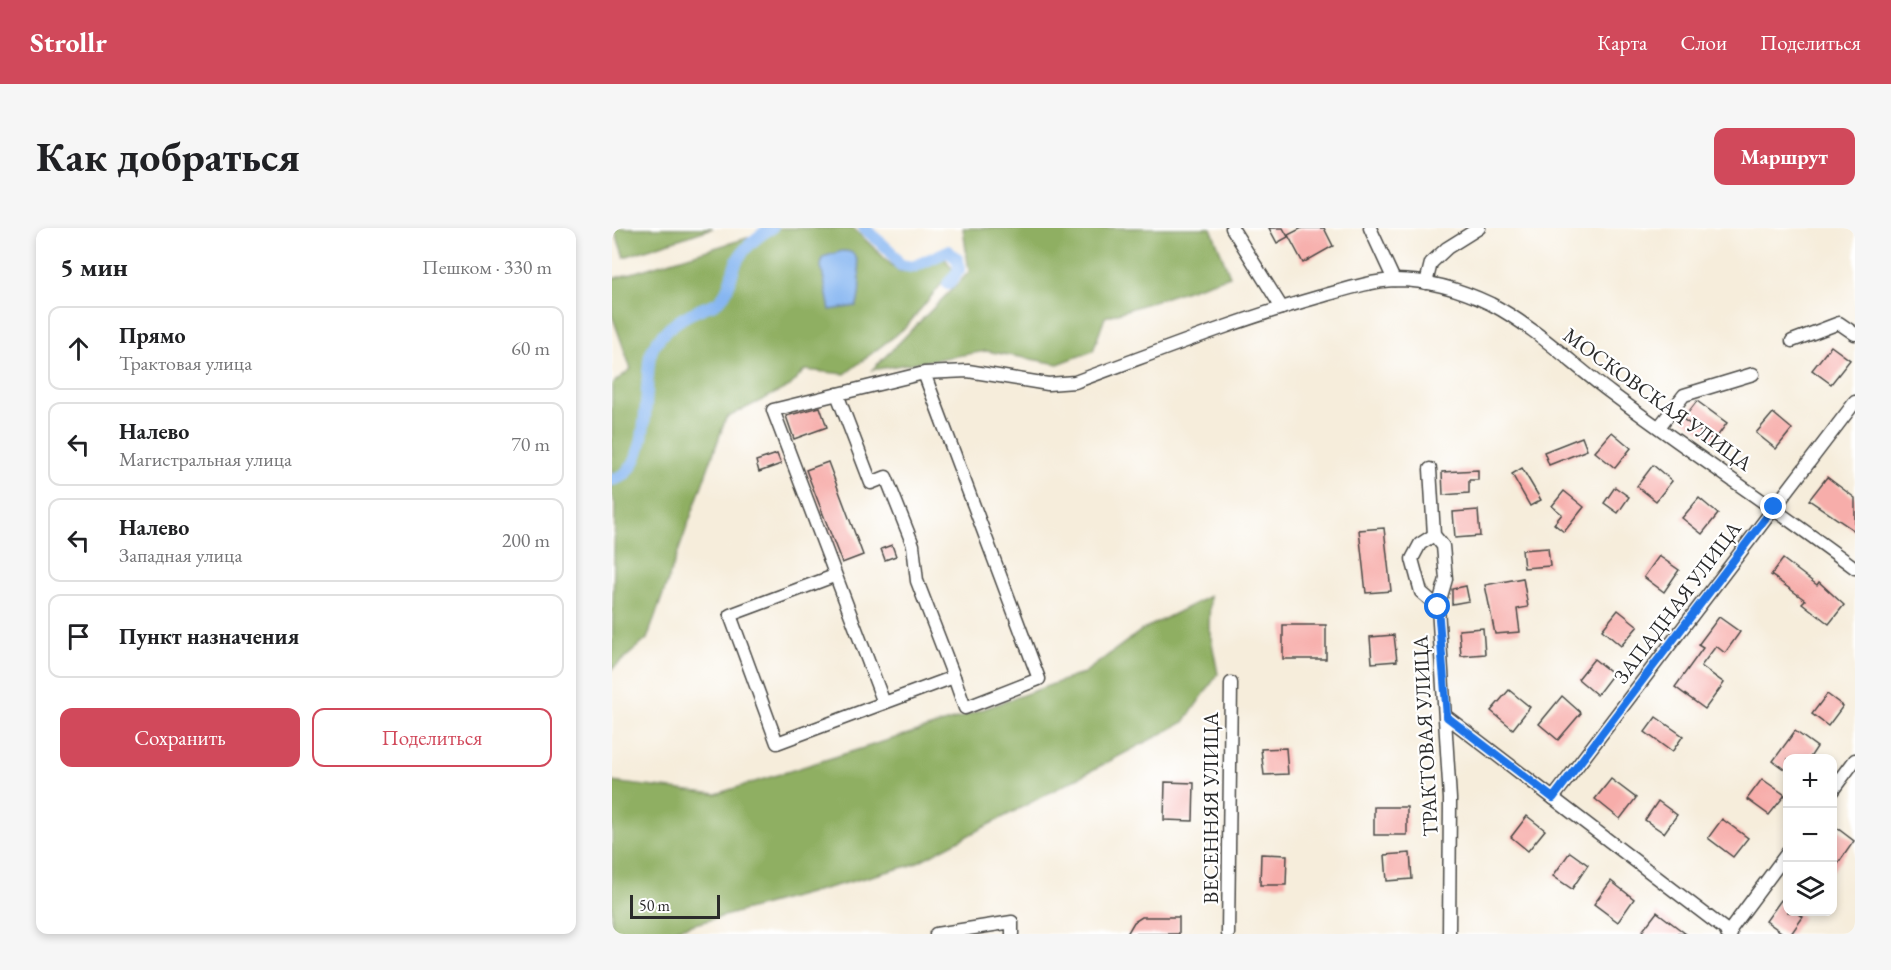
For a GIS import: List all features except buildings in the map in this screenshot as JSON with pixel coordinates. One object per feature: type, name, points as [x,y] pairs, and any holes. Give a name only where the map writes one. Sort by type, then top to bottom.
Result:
[{"type":"street","points":[[1232,228],[1282,308]]},
{"type":"street","points":[[1370,228],[1394,280]]},
{"type":"street","points":[[1426,283],[1431,263],[1447,248],[1479,228]]},
{"type":"street","name":"МОСКОВСКАЯ УЛИЦА","points":[[834,576],[772,410],[924,373],[968,371],[1048,384],[1075,382],[1282,308],[1356,287],[1394,280],[1426,283],[1461,291],[1491,304],[1521,322],[1659,427],[1774,507],[1855,568]]},
{"type":"street","points":[[1792,341],[1839,323],[1855,334]]},
{"type":"street","points":[[837,394],[871,483],[886,477],[913,545],[917,581],[965,708],[1039,679],[924,373]]},
{"type":"street","points":[[1659,427],[1684,395],[1753,374]]},
{"type":"street","name":"ЗАПАДНАЯ УЛИЦА","points":[[1553,798],[1855,402]]},
{"type":"street","name":"ТРАКТОВАЯ УЛИЦА","points":[[1430,470],[1434,535],[1443,546],[1446,579],[1438,607],[1447,717],[1449,934]]},
{"type":"street","points":[[1434,535],[1420,544],[1412,559],[1421,592],[1438,607]]},
{"type":"street","points":[[884,703],[834,576],[730,615],[777,743],[954,677]]},
{"type":"street","name":"ВЕСЕННЯЯ УЛИЦА","points":[[1228,934],[1231,683]]},
{"type":"street","points":[[1447,717],[1729,933],[1783,859]]},
{"type":"street","points":[[1837,785],[1855,760]]},
{"type":"street","points":[[936,934],[1012,928]]},
{"type":"green space","points":[[614,228],[713,228],[624,257]]},
{"type":"green space","points":[[780,228],[853,228],[899,272],[944,257],[953,270],[906,327],[845,374],[805,370],[790,386],[726,418],[647,639],[612,669],[615,505],[612,494],[612,384],[631,369],[612,315],[612,279]]},
{"type":"green space","points":[[963,228],[1211,228],[1230,276],[1105,317],[1093,351],[1058,364],[986,351],[872,370],[969,272]]},
{"type":"green space","points":[[1210,596],[1209,627],[1218,674],[1184,722],[912,865],[658,934],[612,934],[612,782],[716,794],[956,719],[1084,673],[1142,630]]},
{"type":"water","points":[[842,251],[852,253],[858,263],[860,287],[858,301],[856,306],[830,310],[821,266],[823,257]]},
{"type":"waterway","points":[[612,480],[625,474],[634,462],[640,446],[644,427],[650,356],[657,341],[677,322],[721,299],[741,255],[753,241],[772,228]]},
{"type":"waterway","points":[[864,228],[890,251],[900,265],[913,267],[948,251],[958,260],[959,270],[948,284]]},
{"type":"route","points":[[1438,607],[1447,717],[1553,798],[1774,507]]}]
